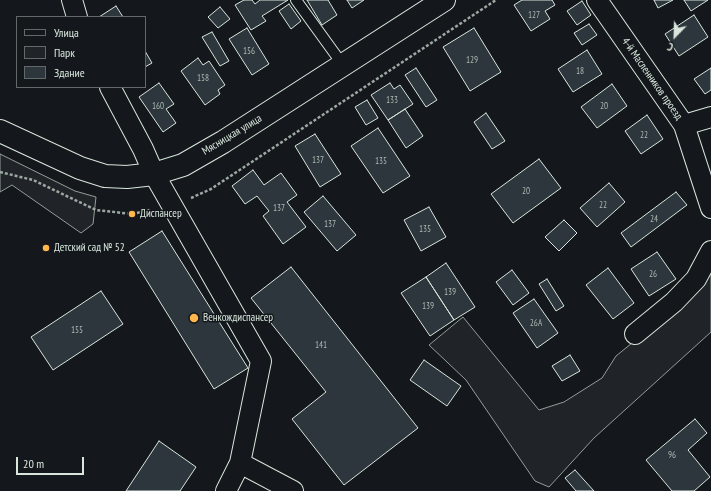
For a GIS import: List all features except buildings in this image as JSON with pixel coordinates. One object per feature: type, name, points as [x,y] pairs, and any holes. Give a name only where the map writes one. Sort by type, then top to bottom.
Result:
[{"type":"main road","name":"Мясницкая улица","points":[[0,131],[80,168],[105,176],[127,177],[154,174],[183,165],[223,142],[444,0]]},
{"type":"street","points":[[72,0],[77,16]]},
{"type":"street","name":"4-й Масленников проезд","points":[[597,0],[684,125],[711,208]]},
{"type":"street","points":[[111,88],[143,148],[154,174],[261,361],[240,463],[226,491]]},
{"type":"street","points":[[684,125],[711,117]]},
{"type":"street","points":[[635,334],[674,302],[696,280],[711,251]]},
{"type":"street","points":[[240,463],[293,491]]},
{"type":"lane","points":[[296,0],[343,65]]},
{"type":"green space","points":[[0,154],[75,191],[96,197],[93,224],[81,233],[12,185],[0,192]]},
{"type":"green space","points":[[711,274],[711,332],[594,438],[549,487],[535,481],[466,380],[429,345],[463,317],[539,410],[564,402],[602,378],[616,356],[679,305]]},
{"type":"place","name":"Диспансер","points":[[132,214]]},
{"type":"place","name":"Детский сад № 52","points":[[46,248]]},
{"type":"place","name":"Венкождиспансер","points":[[194,318]]}]
